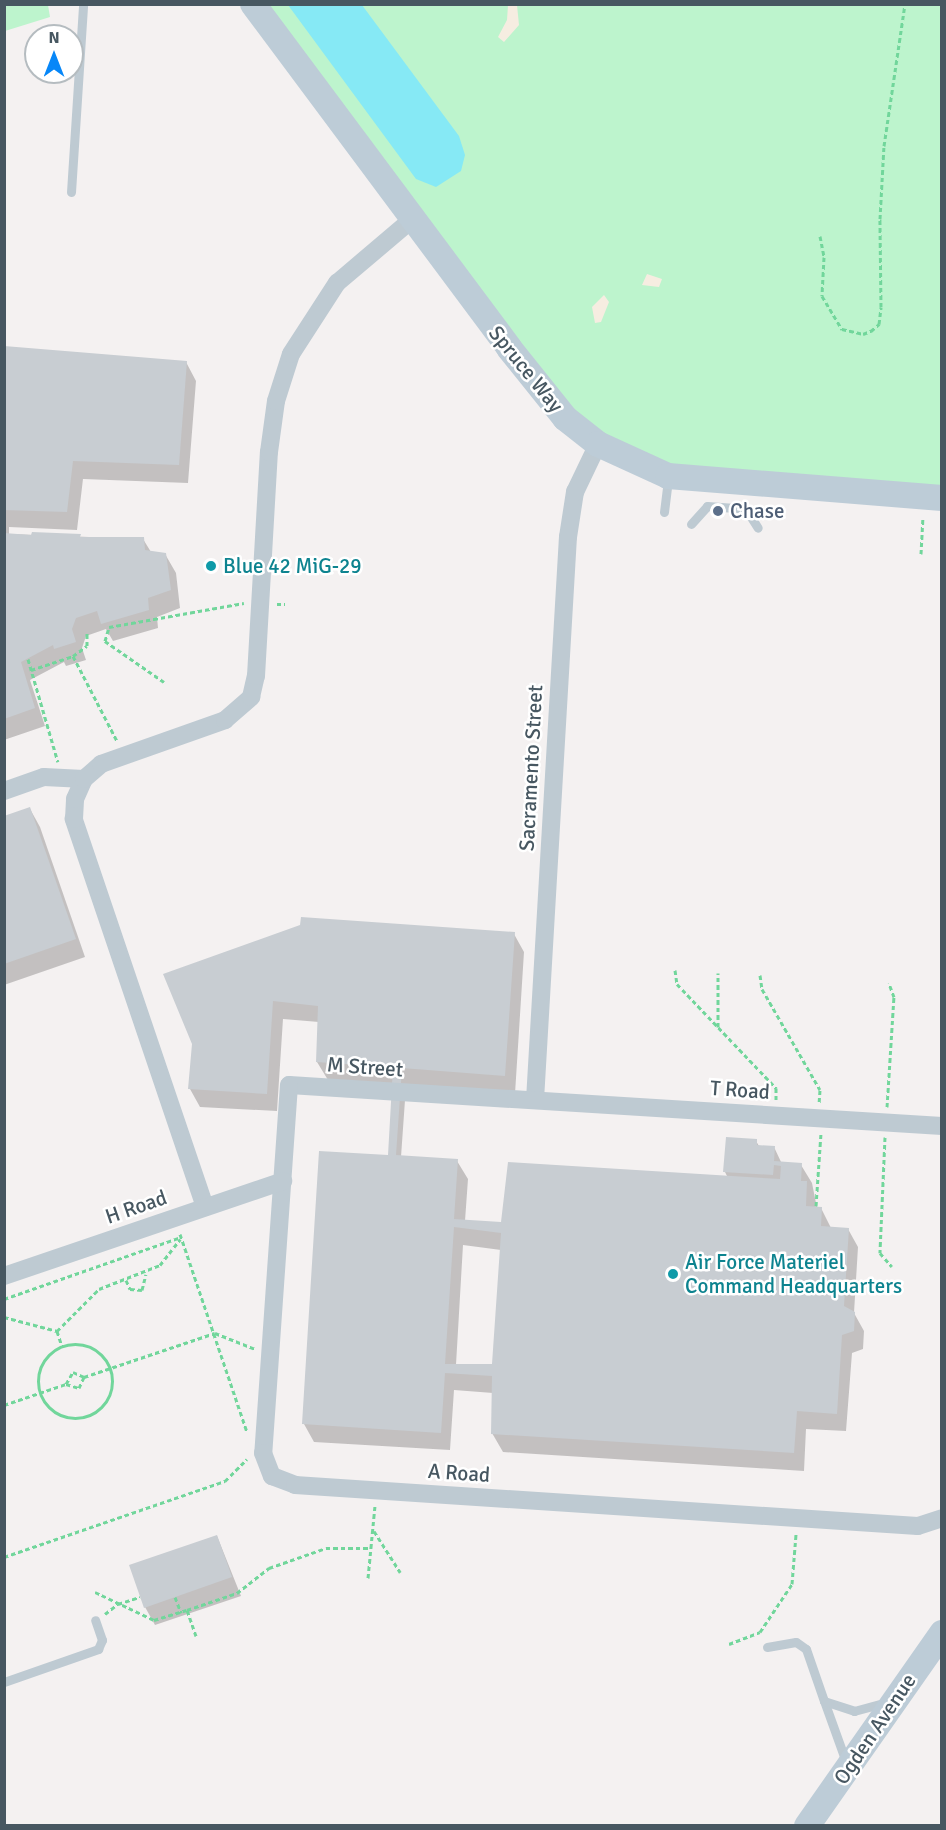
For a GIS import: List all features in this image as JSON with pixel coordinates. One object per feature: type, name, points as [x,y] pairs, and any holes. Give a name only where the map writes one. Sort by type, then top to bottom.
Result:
[{"type":"street","name":"Spruce Way","points":[[253,4],[410,220],[565,418],[598,444],[668,476],[933,498]]},
{"type":"street","points":[[205,1207],[74,819],[75,799],[84,779],[101,764],[225,720],[240,710],[251,697],[256,676],[269,452],[276,401],[291,354],[337,283],[410,220]]},
{"type":"street","name":"Sacramento Street","points":[[535,1100],[568,537],[575,492],[598,444]]},
{"type":"street","points":[[4,791],[44,777],[84,779]]},
{"type":"street","name":"M Street","points":[[283,1181],[289,1084],[535,1100]]},
{"type":"street","name":"T Road","points":[[535,1100],[942,1125]]},
{"type":"street","name":"H Road","points":[[4,1276],[283,1181]]},
{"type":"street","name":"A Road","points":[[283,1181],[272,1356],[263,1452],[272,1476],[295,1485],[918,1526],[942,1518]]},
{"type":"street","name":"Ogden Avenue","points":[[807,1826],[849,1769],[892,1701],[942,1632]]},
{"type":"lane","points":[[71,192],[83,4]]},
{"type":"lane","points":[[664,512],[668,476]]},
{"type":"lane","points":[[691,524],[707,506],[746,509],[758,528]]},
{"type":"lane","points":[[4,1682],[98,1649],[102,1640],[99,1617]]},
{"type":"lane","points":[[767,1647],[796,1642],[806,1649],[849,1769]]},
{"type":"lane","points":[[824,1701],[854,1711],[892,1701]]},
{"type":"path","points":[[820,236],[824,257],[822,296],[826,305],[842,329],[863,334],[871,331],[879,324],[881,307],[880,203],[884,146],[905,4]]},
{"type":"path","points":[[921,554],[933,498]]},
{"type":"path","points":[[164,682],[105,641],[109,627],[260,603],[285,604]]},
{"type":"path","points":[[31,670],[73,656],[87,646],[87,632]]},
{"type":"path","points":[[73,656],[125,756]]},
{"type":"path","points":[[28,659],[63,778]]},
{"type":"path","points":[[675,970],[677,984],[776,1088],[775,1115]]},
{"type":"path","points":[[718,973],[718,1027]]},
{"type":"path","points":[[760,975],[762,989],[820,1090],[816,1206]]},
{"type":"path","points":[[174,1217],[250,1440]]},
{"type":"path","points":[[57,1331],[99,1289],[126,1280],[134,1272],[146,1274],[160,1265],[181,1237]]},
{"type":"path","points":[[4,1299],[181,1237]]},
{"type":"path","points":[[126,1280],[130,1289],[142,1290],[146,1274]]},
{"type":"path","points":[[4,1317],[57,1331]]},
{"type":"path","points":[[57,1331],[62,1346]]},
{"type":"path","points":[[66,1384],[66,1378],[73,1372],[84,1377],[215,1333],[272,1356]]},
{"type":"path","points":[[78,1344],[92,1349],[110,1368],[108,1398],[94,1414],[74,1418],[62,1416],[48,1407],[39,1394],[41,1365],[47,1355],[62,1346],[78,1344]]},
{"type":"path","points":[[4,1405],[66,1384],[79,1388],[84,1377]]},
{"type":"path","points":[[4,1557],[225,1481],[246,1462],[250,1452]]},
{"type":"path","points":[[368,1578],[376,1491]]},
{"type":"path","points":[[729,1644],[760,1632],[792,1584],[797,1517]]},
{"type":"path","points":[[374,1531],[400,1572]]},
{"type":"path","points":[[95,1592],[154,1620],[237,1593],[269,1568],[326,1548],[370,1548]]},
{"type":"path","points":[[99,1617],[118,1604],[140,1597]]},
{"type":"path","points":[[175,1597],[181,1613]]},
{"type":"path","points":[[187,1610],[196,1636]]},
{"type":"green space","points":[[5,4],[48,5],[50,17],[5,31]]},
{"type":"green space","points":[[266,5],[941,5],[941,487],[687,469],[655,460],[605,436],[556,394]]},
{"type":"sand","points":[[508,5],[517,5],[519,25],[504,42],[498,37],[507,20]]},
{"type":"sand","points":[[647,274],[662,279],[659,287],[642,285]]},
{"type":"sand","points":[[604,295],[609,302],[601,322],[595,323],[592,307]]},
{"type":"water","points":[[288,5],[362,5],[459,136],[465,155],[461,171],[436,187],[416,179]]},
{"type":"building","points":[[4,346],[187,361],[179,465],[73,461],[67,512],[4,510]]},
{"type":"building","points":[[32,532],[81,534],[80,537],[144,537],[145,550],[166,553],[171,590],[148,598],[149,610],[101,624],[97,611],[76,618],[72,629],[76,642],[54,649],[53,645],[21,662],[35,708],[4,719],[4,533],[31,535]]},
{"type":"building","points":[[30,807],[76,939],[4,964],[4,816]]},
{"type":"building","name":"Air Force Materiel Command Headquarters","points":[[301,917],[515,932],[505,1076],[402,1068],[396,1155],[458,1159],[454,1219],[501,1222],[508,1162],[780,1179],[781,1166],[774,1165],[773,1175],[723,1172],[726,1137],[757,1139],[757,1145],[775,1146],[774,1161],[802,1163],[801,1181],[807,1181],[806,1206],[822,1207],[821,1226],[849,1228],[844,1306],[855,1312],[854,1331],[842,1335],[837,1414],[797,1411],[794,1453],[491,1434],[492,1376],[445,1373],[441,1433],[302,1424],[319,1151],[388,1155],[393,1067],[316,1062],[318,1006],[273,1001],[267,1094],[188,1089],[192,1044],[163,974],[300,925]],"holes":[[[454,1227],[501,1233],[492,1364],[445,1364]]]},
{"type":"building","points":[[217,1535],[232,1577],[144,1608],[129,1565]]},
{"type":"place","name":"Chase","points":[[718,511]]},
{"type":"place","name":"Blue 42 MiG-29","points":[[211,566]]},
{"type":"place","name":"Air Force Materiel Command Headquarters","points":[[673,1274]]}]
